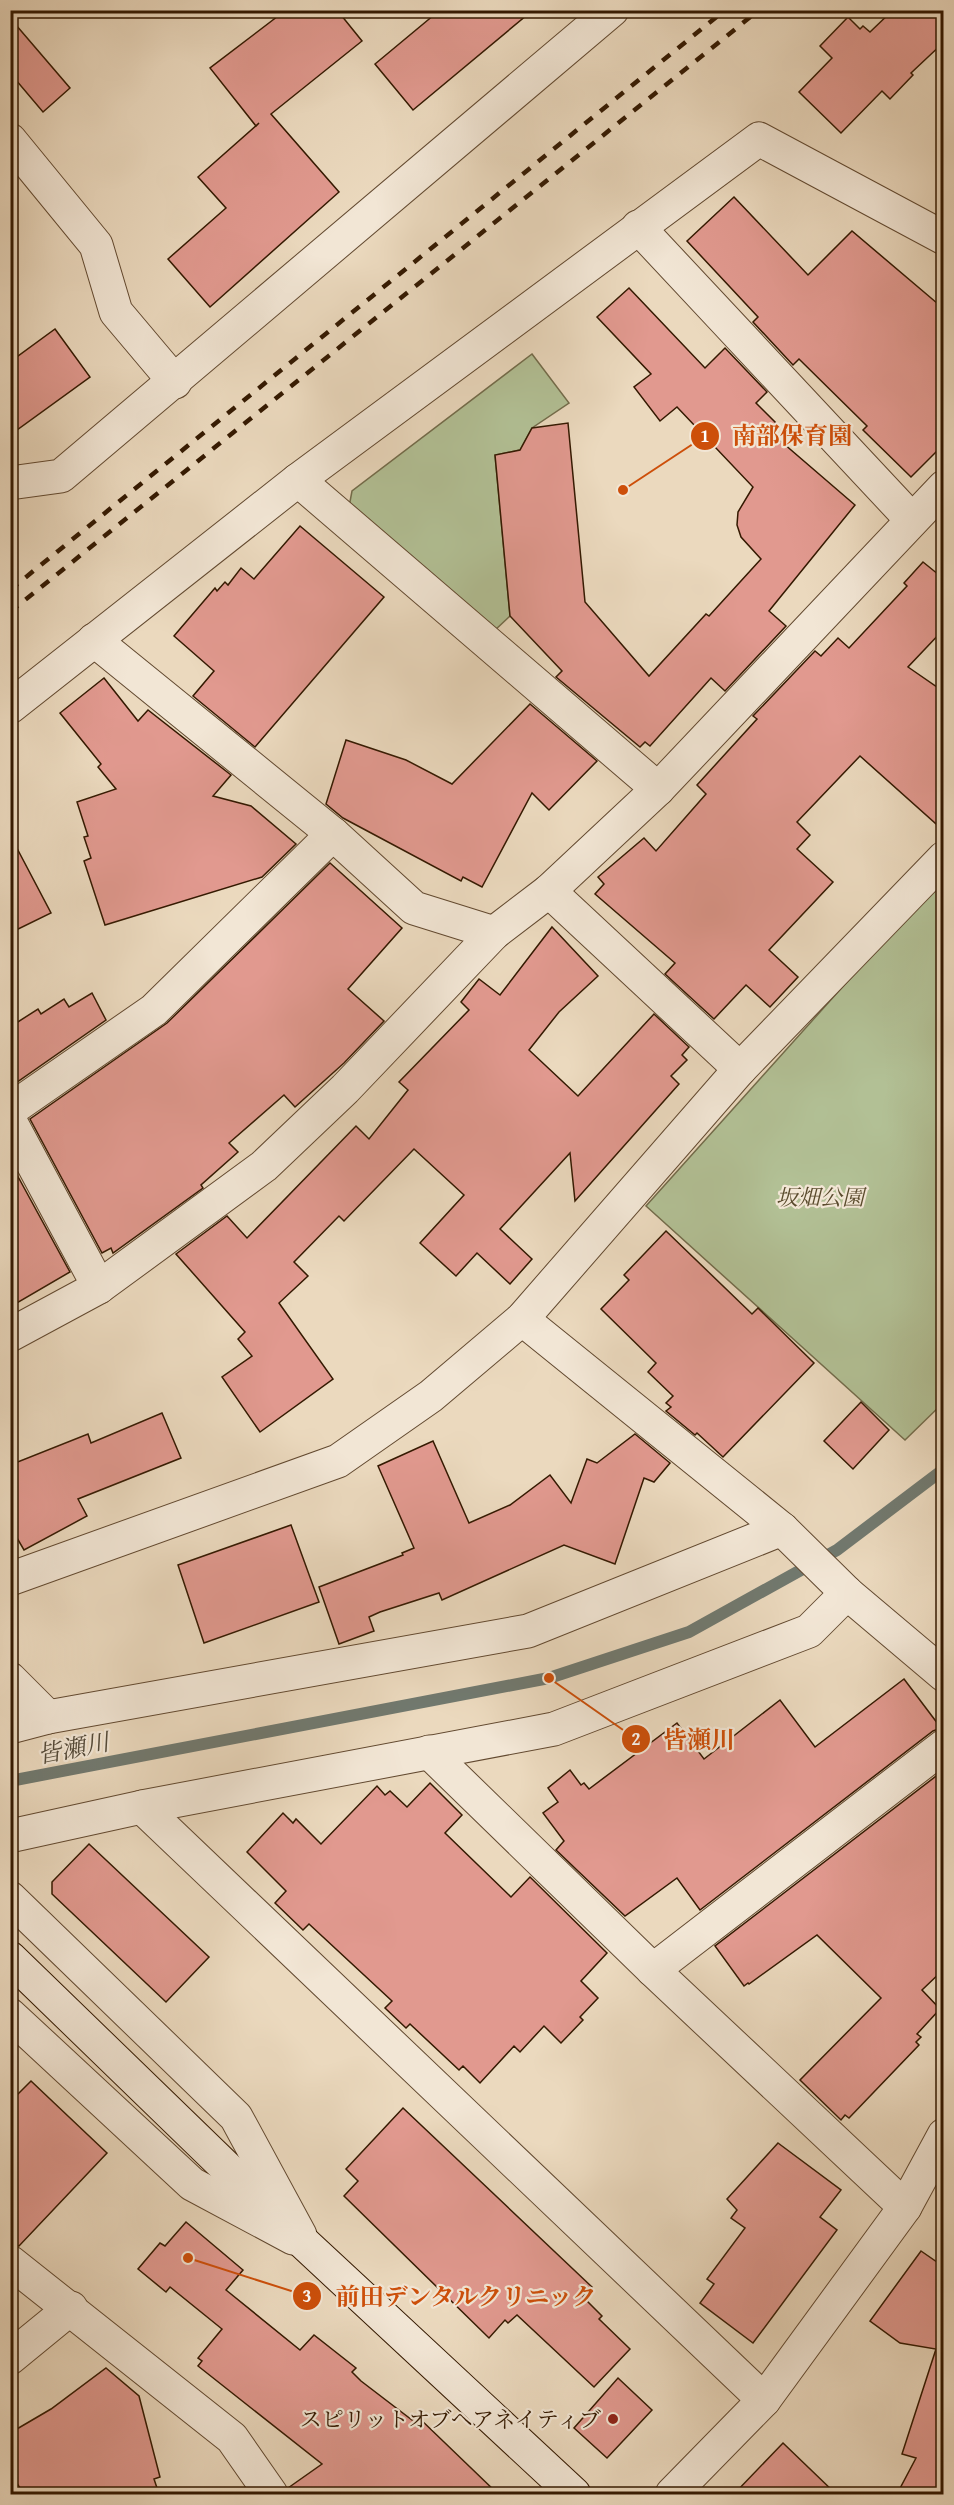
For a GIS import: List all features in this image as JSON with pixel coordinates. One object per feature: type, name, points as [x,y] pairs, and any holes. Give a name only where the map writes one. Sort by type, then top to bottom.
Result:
[{"type":"street","points":[[10,483],[61,476],[175,382],[612,10]]},
{"type":"street","points":[[10,707],[298,480],[759,138],[940,228]]},
{"type":"street","points":[[10,140],[96,245],[116,312],[175,382]]},
{"type":"street","points":[[638,227],[912,520]]},
{"type":"street","points":[[298,480],[658,789]]},
{"type":"street","points":[[10,1335],[99,1287],[264,1166],[345,1089],[494,933],[549,891],[658,789],[944,487]]},
{"type":"street","points":[[94,640],[333,834],[414,908],[494,933]]},
{"type":"street","points":[[10,1110],[154,1010],[333,834]]},
{"type":"street","points":[[10,1579],[338,1461],[432,1396],[522,1319],[740,1069],[940,867]]},
{"type":"street","points":[[549,891],[740,1069]]},
{"type":"street","points":[[10,1120],[99,1287]]},
{"type":"street","points":[[522,1319],[782,1529],[847,1593],[944,1675]]},
{"type":"street","points":[[10,1727],[48,1717],[528,1631],[782,1529]]},
{"type":"street","points":[[10,1836],[142,1807],[555,1729],[809,1631],[847,1593]]},
{"type":"street","points":[[10,1679],[48,1717]]},
{"type":"street","points":[[652,1970],[944,1746]]},
{"type":"street","points":[[429,1752],[652,1970],[905,2207]]},
{"type":"street","points":[[142,1807],[764,2400]]},
{"type":"street","points":[[10,1898],[236,2117],[305,2244]]},
{"type":"street","points":[[10,1958],[305,2244],[574,2494]]},
{"type":"street","points":[[10,2015],[192,2184],[305,2244]]},
{"type":"street","points":[[672,2494],[764,2400],[905,2207],[944,2135]]},
{"type":"street","points":[[10,2262],[71,2308],[231,2438],[257,2490]]},
{"type":"street","points":[[10,2358],[71,2308]]},
{"type":"green space","points":[[532,354],[569,403],[532,428],[520,450],[495,455],[510,616],[494,631],[349,507],[352,491]]},
{"type":"green space","name":"坂畑公園","points":[[933,886],[943,892],[943,1403],[905,1440],[646,1206]]},
{"type":"building","points":[[286,10],[337,10],[362,41],[271,114],[339,192],[210,307],[168,259],[226,208],[198,177],[256,126],[210,68]]},
{"type":"building","points":[[440,10],[533,10],[413,110],[375,64]]},
{"type":"building","points":[[893,10],[944,10],[944,42],[911,73],[913,75],[890,99],[882,91],[841,133],[799,92],[832,58],[820,46],[848,17],[860,29],[863,26],[870,32]]},
{"type":"building","points":[[10,18],[70,88],[43,112],[10,73]]},
{"type":"building","points":[[734,197],[808,275],[852,231],[944,309],[944,444],[911,477],[863,430],[867,426],[799,359],[793,365],[753,322],[758,317],[687,241]]},
{"type":"building","points":[[629,288],[705,368],[725,348],[767,392],[756,403],[777,424],[769,431],[855,505],[769,611],[786,626],[725,691],[711,678],[650,746],[645,742],[640,747],[556,677],[562,671],[510,616],[495,455],[520,450],[532,428],[568,423],[585,602],[649,676],[706,614],[709,616],[761,559],[741,537],[737,525],[738,512],[753,487],[677,407],[660,421],[634,387],[651,374],[597,317]]},
{"type":"building","points":[[55,329],[90,377],[10,435],[10,362]]},
{"type":"building","points":[[300,526],[384,597],[255,747],[193,696],[214,671],[174,636],[215,588],[217,591],[225,582],[228,585],[241,568],[254,579]]},
{"type":"building","points":[[923,562],[944,579],[944,629],[908,667],[944,692],[944,831],[860,756],[797,822],[810,835],[797,849],[833,882],[769,950],[798,977],[770,1007],[746,985],[714,1019],[665,974],[675,963],[595,894],[604,884],[598,877],[644,838],[656,851],[706,794],[697,785],[757,719],[753,716],[815,651],[821,656],[838,638],[849,648],[907,586],[904,583]]},
{"type":"building","points":[[104,678],[138,721],[148,710],[231,775],[213,796],[251,806],[296,844],[262,877],[105,925],[84,861],[91,858],[84,837],[88,836],[77,802],[116,789],[98,767],[101,764],[60,713]]},
{"type":"building","points":[[530,704],[597,761],[549,810],[532,793],[482,887],[463,877],[461,881],[343,818],[326,804],[346,740],[406,760],[452,784]]},
{"type":"building","points":[[10,835],[51,913],[10,933]]},
{"type":"building","points":[[330,863],[402,928],[348,989],[384,1021],[344,1063],[295,1107],[284,1095],[229,1143],[238,1152],[201,1185],[203,1188],[113,1253],[111,1248],[102,1253],[30,1119],[167,1023]]},
{"type":"building","points":[[552,927],[598,976],[559,1012],[529,1050],[578,1096],[654,1014],[689,1047],[682,1055],[687,1060],[671,1076],[679,1084],[575,1201],[570,1153],[500,1229],[532,1259],[510,1284],[477,1253],[456,1276],[420,1243],[464,1195],[414,1149],[344,1221],[339,1216],[294,1262],[308,1276],[279,1303],[333,1379],[260,1432],[222,1377],[252,1356],[238,1339],[245,1332],[176,1254],[227,1216],[247,1238],[356,1126],[369,1139],[408,1090],[399,1082],[469,1010],[461,1002],[479,979],[500,995]]},
{"type":"building","points":[[92,993],[106,1020],[10,1087],[10,1027],[38,1009],[41,1014],[64,999],[69,1007]]},
{"type":"building","points":[[10,1162],[70,1272],[10,1307]]},
{"type":"building","points":[[666,1231],[752,1314],[758,1308],[814,1363],[723,1457],[697,1433],[695,1435],[666,1411],[671,1407],[666,1403],[673,1396],[648,1372],[656,1363],[601,1309],[629,1280],[624,1275]]},
{"type":"building","points":[[861,1402],[889,1430],[853,1469],[824,1441]]},
{"type":"building","points":[[162,1413],[181,1458],[78,1499],[87,1516],[24,1550],[10,1526],[10,1465],[88,1434],[91,1443]]},
{"type":"building","points":[[635,1434],[670,1463],[654,1482],[644,1478],[615,1564],[564,1545],[442,1600],[439,1593],[380,1612],[369,1617],[374,1631],[339,1644],[319,1587],[403,1555],[402,1553],[414,1548],[378,1466],[433,1441],[469,1523],[510,1505],[550,1475],[571,1503],[587,1459],[597,1463]]},
{"type":"building","points":[[291,1525],[319,1602],[204,1643],[178,1565]]},
{"type":"building","points":[[904,1679],[941,1728],[933,1731],[700,1910],[677,1878],[625,1916],[556,1850],[564,1841],[543,1813],[558,1802],[548,1788],[570,1770],[581,1785],[584,1783],[589,1789],[677,1723],[704,1759],[780,1700],[815,1747]]},
{"type":"building","points":[[944,1770],[944,1969],[922,1990],[940,2009],[917,2034],[921,2037],[916,2042],[919,2045],[849,2118],[845,2115],[841,2120],[800,2080],[881,1998],[817,1935],[744,1986],[715,1946]]},
{"type":"building","points":[[430,1783],[462,1815],[445,1833],[511,1897],[530,1877],[607,1953],[581,1981],[598,1998],[580,2017],[583,2020],[561,2043],[544,2026],[520,2052],[514,2046],[480,2083],[463,2066],[459,2070],[410,2024],[406,2028],[385,2008],[392,2001],[309,1924],[303,1930],[275,1903],[286,1891],[247,1852],[283,1813],[293,1823],[296,1819],[321,1844],[377,1786],[385,1795],[390,1791],[407,1807]]},
{"type":"building","points":[[89,1844],[209,1957],[166,2002],[52,1894],[52,1882]]},
{"type":"building","points":[[31,2081],[107,2153],[19,2246],[10,2244],[10,2102]]},
{"type":"building","points":[[403,2108],[592,2287],[583,2297],[602,2316],[599,2319],[630,2349],[594,2387],[517,2315],[508,2323],[505,2320],[489,2338],[344,2196],[358,2181],[346,2169]]},
{"type":"building","points":[[778,2143],[841,2190],[820,2217],[837,2230],[753,2343],[700,2303],[714,2284],[707,2279],[745,2228],[731,2218],[737,2210],[727,2199]]},
{"type":"building","points":[[186,2222],[243,2270],[226,2290],[300,2350],[314,2335],[356,2368],[352,2372],[361,2381],[412,2420],[416,2415],[498,2494],[289,2494],[288,2488],[322,2464],[198,2366],[202,2361],[198,2358],[222,2329],[170,2287],[166,2292],[138,2269],[160,2243],[165,2246]]},
{"type":"building","points":[[921,2251],[944,2267],[944,2494],[897,2494],[916,2458],[902,2454],[936,2349],[900,2343],[870,2321]]},
{"type":"building","points":[[106,2368],[139,2396],[160,2477],[154,2479],[159,2494],[24,2494],[10,2473],[10,2433],[51,2409]]},
{"type":"building","name":"スピリットオブヘアネイティブ","points":[[618,2378],[652,2410],[607,2458],[574,2428]]},
{"type":"building","points":[[783,2443],[836,2494],[734,2494]]},
{"type":"waterway","name":"皆瀬川","points":[[10,1781],[549,1678],[689,1632],[837,1550],[944,1469]]},
{"type":"railway","points":[[10,590],[725,10]]},
{"type":"railway","points":[[10,612],[759,10]]},
{"type":"place","name":"南部保育園","points":[[623,490]]},
{"type":"place","name":"皆瀬川","points":[[549,1678]]},
{"type":"place","name":"前田デンタルクリニック","points":[[188,2258]]},
{"type":"place","name":"スピリットオブヘアネイティブ","points":[[613,2419]]}]
